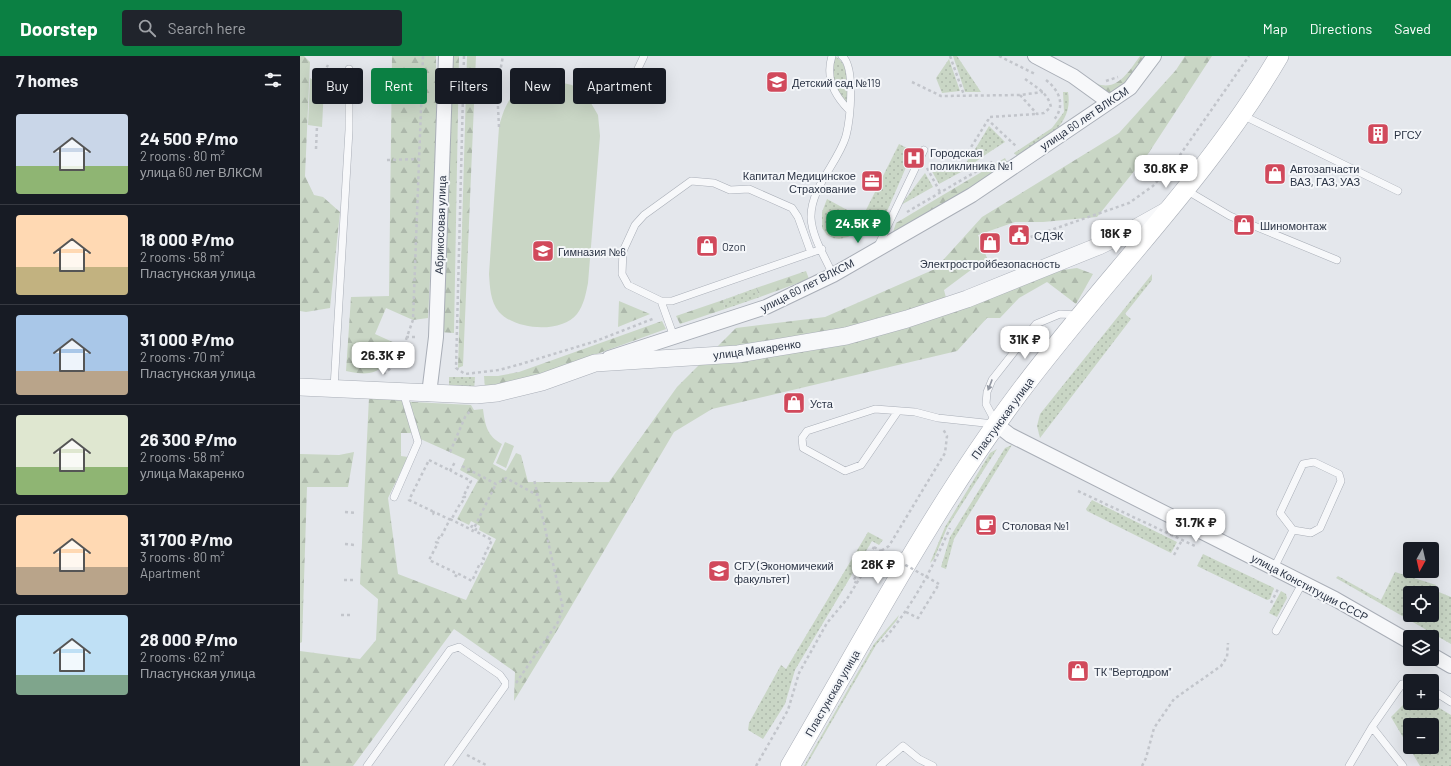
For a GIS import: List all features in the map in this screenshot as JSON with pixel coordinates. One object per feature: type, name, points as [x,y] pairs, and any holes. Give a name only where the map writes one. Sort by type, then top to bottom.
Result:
[{"type":"main road","name":"Пластунская улица","points":[[790,766],[922,539],[973,457],[996,424],[1080,315],[1186,190],[1242,115],[1279,56]]},
{"type":"street","name":"Абрикосовая улица","points":[[429,394],[436,337],[446,56]]},
{"type":"street","points":[[1035,56],[1073,76],[1109,102]]},
{"type":"street","name":"улица 60 лет ВЛКСМ","points":[[595,363],[766,307],[833,275],[877,248],[972,195],[1130,88],[1154,56]]},
{"type":"street","name":"улица Макаренко","points":[[300,387],[461,396],[497,393],[542,382],[595,363],[738,354],[861,331],[908,319],[981,293],[1099,246],[1170,209]]},
{"type":"street","name":"улица Конституции СССР","points":[[996,424],[1010,435],[1303,582],[1403,638]]},
{"type":"street","points":[[1439,659],[1451,666]]},
{"type":"lane","points":[[638,68],[644,56]]},
{"type":"lane","points":[[832,56],[830,62],[831,80],[836,96],[849,110]]},
{"type":"lane","points":[[833,275],[815,234],[811,218],[812,206],[846,136],[851,76],[846,59],[842,56]]},
{"type":"lane","points":[[334,388],[348,104]]},
{"type":"lane","points":[[1242,115],[1398,191]]},
{"type":"lane","points":[[877,248],[924,150]]},
{"type":"lane","points":[[811,253],[798,217],[792,208],[749,189],[730,190],[714,183],[691,181],[644,215],[636,225],[623,251],[622,274],[628,285],[661,301],[672,301],[811,253],[822,249]]},
{"type":"lane","points":[[1186,190],[1230,216],[1337,260]]},
{"type":"lane","points":[[661,301],[674,337]]},
{"type":"lane","points":[[996,424],[986,404],[987,392],[992,380],[1036,324],[1060,314],[1080,315]]},
{"type":"lane","points":[[394,497],[418,442],[402,392]]},
{"type":"lane","points":[[898,411],[861,465],[856,467],[845,471],[803,448],[802,438],[807,431],[875,410],[898,411],[915,412],[938,418],[996,424]]},
{"type":"lane","points":[[1314,462],[1339,474],[1341,481],[1320,528],[1311,533],[1293,530],[1280,513],[1303,464],[1314,462]]},
{"type":"lane","points":[[1274,568],[1293,530]]},
{"type":"lane","points":[[1276,631],[1303,582]]},
{"type":"lane","points":[[367,766],[450,650],[459,647],[500,675],[505,682],[505,686],[448,766]]},
{"type":"lane","points":[[1349,766],[1372,727],[1403,684]]},
{"type":"lane","points":[[1439,694],[1451,702]]},
{"type":"lane","points":[[1372,727],[1403,766]]},
{"type":"lane","points":[[880,766],[903,746],[919,759],[933,766]]},
{"type":"path","points":[[379,376],[390,370],[397,359],[413,320],[414,313],[423,56]]},
{"type":"path","points":[[464,56],[457,336],[454,361],[456,368],[465,374],[521,364],[596,341],[657,317]]},
{"type":"path","points":[[499,127],[497,88],[503,56]]},
{"type":"path","points":[[950,56],[964,95]]},
{"type":"path","points":[[999,56],[1047,80],[1057,90],[1060,99],[1060,108],[1057,116],[1050,125]]},
{"type":"path","points":[[1025,239],[1129,203],[1153,186],[1180,155],[1248,56]]},
{"type":"path","points":[[1103,82],[1121,76]]},
{"type":"path","points":[[990,117],[1044,113],[1051,107],[1049,100],[1043,92],[1025,79]]},
{"type":"path","points":[[912,82],[941,96],[1020,95],[1043,92]]},
{"type":"path","points":[[1020,95],[1037,114]]},
{"type":"path","points":[[968,152],[988,120],[1017,147]]},
{"type":"path","points":[[316,149],[317,126]]},
{"type":"path","points":[[1012,150],[1024,142]]},
{"type":"path","points":[[387,160],[419,159]]},
{"type":"path","points":[[889,222],[997,159]]},
{"type":"path","points":[[926,166],[940,192]]},
{"type":"path","points":[[406,337],[418,337]]},
{"type":"path","points":[[479,380],[481,372]]},
{"type":"path","points":[[450,452],[465,417],[474,407]]},
{"type":"path","points":[[756,766],[788,710],[799,673],[827,623],[847,599],[874,555],[889,546],[945,453],[947,436],[939,425]]},
{"type":"path","points":[[450,519],[434,512],[433,514],[430,512],[432,511],[409,500],[429,460],[449,470],[450,469],[451,471],[471,481],[463,496],[464,497],[461,504],[460,504],[451,520],[450,519],[441,537],[440,536],[436,542],[438,543],[429,560],[454,572],[453,574],[456,576],[457,573],[472,581],[480,563],[482,564],[483,558],[492,540],[475,531],[476,529],[472,526],[470,529],[450,519]]},
{"type":"path","points":[[450,471],[455,462]]},
{"type":"path","points":[[462,466],[496,484]]},
{"type":"path","points":[[472,532],[496,484],[506,478],[537,495]]},
{"type":"path","points":[[534,479],[563,608]]},
{"type":"path","points":[[1078,491],[1198,548]]},
{"type":"path","points":[[431,515],[433,511]]},
{"type":"path","points":[[345,512],[356,513]]},
{"type":"path","points":[[878,647],[906,612],[935,563],[954,522]]},
{"type":"path","points":[[1174,555],[1182,540]]},
{"type":"path","points":[[345,544],[355,545]]},
{"type":"path","points":[[857,582],[853,581],[874,547],[939,584],[918,618],[906,612]]},
{"type":"path","points":[[454,576],[456,572]]},
{"type":"path","points":[[344,580],[353,580]]},
{"type":"path","points":[[1271,602],[1280,587],[1273,584]]},
{"type":"path","points":[[341,615],[352,615]]},
{"type":"path","points":[[1142,766],[1146,758],[1154,728],[1174,699],[1221,666],[1227,657],[1228,643]]},
{"type":"path","points":[[467,755],[488,766]]},
{"type":"green space","points":[[300,56],[304,56],[310,62],[305,176],[314,195],[323,197],[340,212],[330,308],[306,312],[300,311]]},
{"type":"green space","points":[[392,56],[436,56],[436,159],[428,318],[413,320],[386,308],[375,334],[397,344],[388,360],[378,370],[365,373],[356,373],[346,371],[351,297],[389,296],[391,104],[427,104],[427,68],[392,68]]},
{"type":"green space","points":[[448,56],[459,56],[459,68],[448,68]]},
{"type":"green space","points":[[467,56],[476,56],[475,68],[467,68]]},
{"type":"green space","points":[[835,56],[844,65],[846,71],[848,83],[847,102],[840,96],[836,88],[833,71]]},
{"type":"green space","points":[[953,56],[957,56],[981,92],[965,92]]},
{"type":"green space","points":[[1140,56],[1149,56],[1122,88],[1104,95],[1084,77],[1101,85],[1114,84],[1129,72]]},
{"type":"green space","points":[[1185,56],[1212,56],[1148,154],[1097,217],[1043,222],[1015,222],[978,235],[987,258],[944,290],[950,313],[1055,271],[1077,268],[1093,274],[1076,304],[1047,282],[1019,298],[1000,318],[987,318],[957,351],[712,409],[674,432],[514,701],[515,672],[454,629],[353,766],[300,766],[300,651],[360,659],[376,640],[378,599],[360,584],[369,397],[413,402],[471,405],[474,410],[483,409],[490,434],[502,444],[493,464],[506,471],[516,453],[521,455],[528,482],[609,482],[677,387],[736,328],[825,317],[935,269],[982,217],[1119,133],[1176,70]],"holes":[[[401,433],[415,433],[416,437],[465,459],[460,470],[478,480],[457,519],[469,525],[471,521],[480,526],[479,530],[496,539],[466,600],[398,574],[388,498],[408,457],[401,456]]]},
{"type":"green space","points":[[949,59],[960,91],[942,93],[936,78]]},
{"type":"green space","points":[[310,78],[312,79],[312,104],[323,104],[322,127],[308,125]]},
{"type":"green space","points":[[565,83],[573,86],[573,104],[592,104],[598,115],[600,136],[588,283],[584,299],[577,314],[570,320],[560,325],[538,327],[516,323],[506,318],[499,312],[492,299],[489,274],[499,127],[510,99],[510,104],[565,104]]},
{"type":"green space","points":[[1063,92],[1068,92],[1069,104],[1061,123],[1047,138],[1019,158],[1014,153],[1052,128],[1064,112]]},
{"type":"green space","points":[[447,104],[458,104],[454,333],[440,332]]},
{"type":"green space","points":[[466,104],[474,104],[463,366],[458,368]]},
{"type":"green space","points":[[989,126],[1005,142],[988,153],[977,146]]},
{"type":"green space","points":[[899,144],[913,151],[885,216],[848,237],[839,239],[827,235],[822,228],[822,212],[827,199],[862,218]]},
{"type":"green space","points":[[977,146],[988,153],[961,172],[958,166],[964,166]]},
{"type":"green space","points":[[1005,158],[1008,164],[970,189],[893,232],[896,223]]},
{"type":"green space","points":[[929,166],[958,166],[961,172],[939,184]]},
{"type":"green space","points":[[925,173],[933,187],[901,205]]},
{"type":"green space","points":[[806,271],[809,279],[760,297],[756,288]]},
{"type":"green space","points":[[1152,274],[1152,280],[1125,314],[1131,319],[1040,438],[1037,426],[1040,414]]},
{"type":"green space","points":[[756,288],[760,297],[725,309],[723,300]]},
{"type":"green space","points":[[723,300],[725,309],[680,324],[676,316]]},
{"type":"green space","points":[[619,301],[650,314],[618,327]]},
{"type":"green space","points":[[662,321],[666,329],[547,372],[485,389],[484,376],[498,376],[519,372]]},
{"type":"green space","points":[[449,377],[475,377],[474,391],[449,390]]},
{"type":"green space","points":[[505,442],[514,446],[506,468],[496,463]]},
{"type":"green space","points":[[1012,445],[954,539],[946,569],[941,567],[950,537],[1005,448]]},
{"type":"green space","points":[[997,449],[947,528],[934,559],[930,563],[945,527],[990,453]]},
{"type":"green space","points":[[354,452],[348,487],[307,487],[302,642],[300,643],[300,454],[339,455]]},
{"type":"green space","points":[[1092,500],[1177,542],[1171,553],[1087,511],[1086,509]]},
{"type":"green space","points":[[868,532],[883,540],[879,545],[872,541],[795,670],[785,704],[763,739],[748,730],[749,723],[781,665],[786,669]]},
{"type":"green space","points":[[1203,554],[1274,588],[1270,599],[1267,600],[1197,566]]},
{"type":"green space","points":[[1395,572],[1403,575],[1403,578],[1414,578],[1436,585],[1403,586],[1403,616],[1336,578],[1338,576],[1381,600]]},
{"type":"green space","points":[[1281,591],[1286,594],[1287,598],[1277,617],[1269,613]]},
{"type":"green space","points":[[1439,592],[1451,597],[1451,644],[1439,637],[1439,630],[1427,630],[1413,622],[1439,622]]},
{"type":"green space","points":[[899,615],[897,620],[876,645],[806,766],[804,766],[874,644]]},
{"type":"green space","points":[[1403,705],[1403,710],[1439,710],[1439,708],[1451,715],[1451,766],[1420,766],[1413,754],[1439,754],[1439,718],[1403,718],[1403,737],[1391,717]]},
{"type":"place","name":"Детский сад №119","points":[[777,82]]},
{"type":"place","name":"РГСУ","points":[[1378,134]]},
{"type":"place","name":"Городская поликлиника №1","points":[[914,158]]},
{"type":"place","name":"Автозапчасти ВАЗ, ГАЗ, УАЗ","points":[[1275,174]]},
{"type":"place","name":"Капитал Медицинское Страхование","points":[[872,181]]},
{"type":"place","name":"Шиномонтаж","points":[[1244,225]]},
{"type":"place","name":"СДЭК","points":[[1019,235]]},
{"type":"place","name":"Электростройбезопасность","points":[[990,243]]},
{"type":"place","name":"Ozon","points":[[707,246]]},
{"type":"place","name":"Гимназия №6","points":[[543,251]]},
{"type":"place","name":"Уста","points":[[794,403]]},
{"type":"place","name":"Столовая №1","points":[[986,525]]},
{"type":"place","name":"СГУ (Экономичекий факультет)","points":[[719,571]]},
{"type":"place","name":"ТК \"Вертодром\"","points":[[1078,671]]}]
